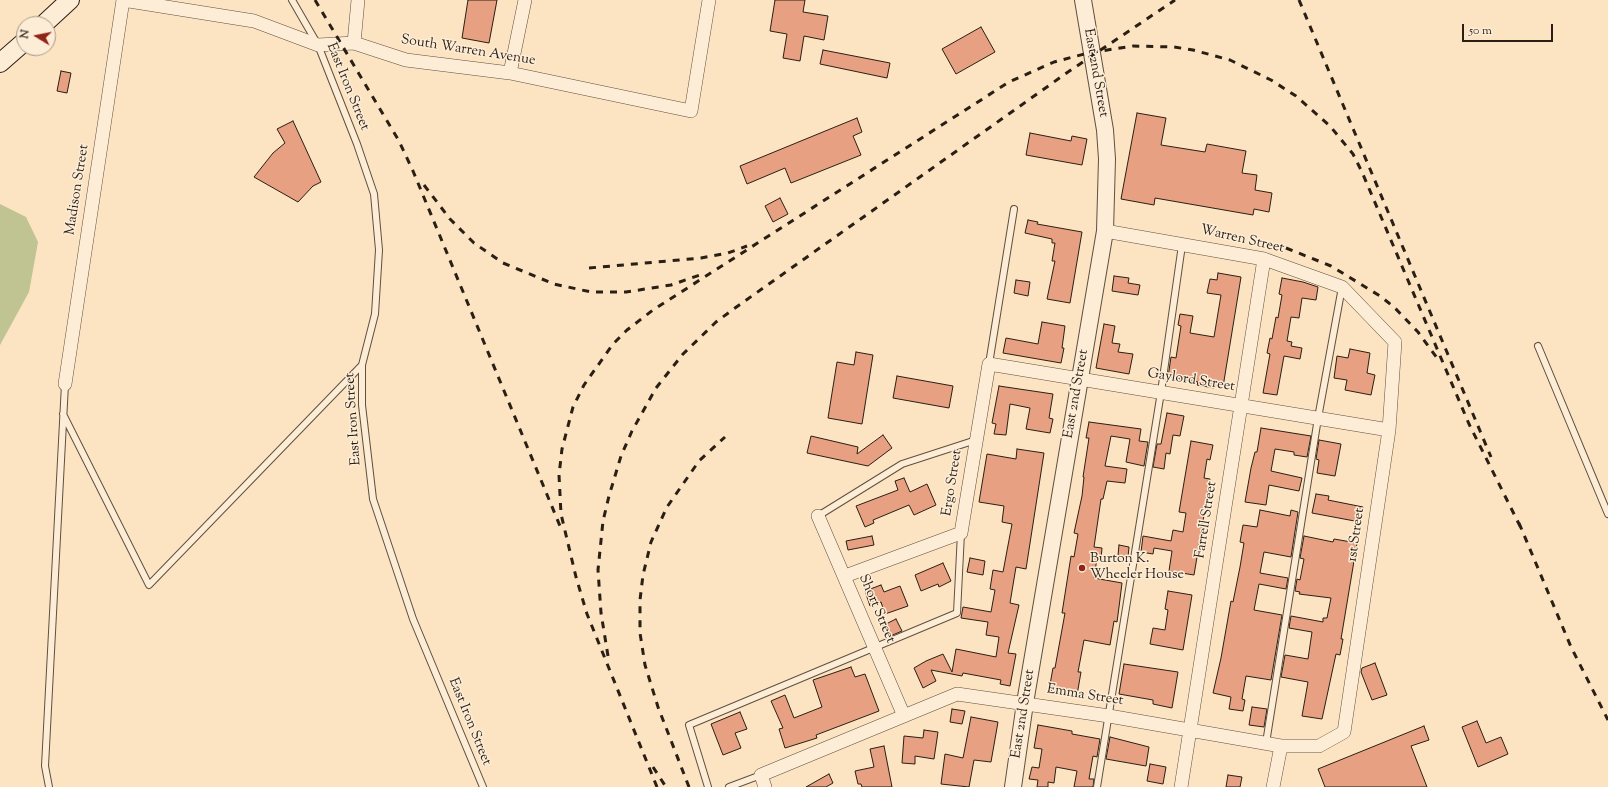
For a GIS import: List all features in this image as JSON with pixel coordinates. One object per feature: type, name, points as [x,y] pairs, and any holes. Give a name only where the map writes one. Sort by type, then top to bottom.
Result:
[{"type":"main road","points":[[53,16],[70,0]]},
{"type":"main road","points":[[0,62],[16,49]]},
{"type":"street","name":"South Warren Avenue","points":[[123,0],[254,21],[318,45],[354,43],[406,60],[510,73],[691,111],[709,0]]},
{"type":"street","name":"Madison Street","points":[[65,384],[123,0]]},
{"type":"street","points":[[354,43],[358,0]]},
{"type":"street","points":[[510,73],[525,0]]},
{"type":"street","name":"East 2nd Street","points":[[1013,787],[1025,703],[1105,231],[1107,188],[1105,130],[1082,0]]},
{"type":"street","name":"Warren Street","points":[[1105,231],[1182,243],[1264,259],[1342,287],[1395,342]]},
{"type":"street","name":"Farrell Street","points":[[1181,787],[1264,259]]},
{"type":"street","name":"1st Street","points":[[1344,732],[1389,430],[1395,342]]},
{"type":"street","name":"Gaylord Street","points":[[989,364],[1389,430]]},
{"type":"street","name":"Ergo Street","points":[[845,576],[961,533],[989,364]]},
{"type":"street","name":"Short Street","points":[[818,516],[904,716]]},
{"type":"street","name":"Emma Street","points":[[763,781],[904,716],[957,694],[1025,703],[1190,729],[1281,746],[1319,746],[1344,732]]},
{"type":"street","points":[[1273,787],[1281,746]]},
{"type":"lane","name":"East Iron Street","points":[[292,0],[318,45],[357,144],[374,194],[379,250],[375,314],[362,365],[362,405],[373,499],[413,619],[483,787]]},
{"type":"lane","points":[[989,364],[1014,209]]},
{"type":"lane","points":[[1097,787],[1162,392],[1182,243]]},
{"type":"lane","points":[[1266,743],[1318,418],[1342,287]]},
{"type":"lane","points":[[1538,346],[1608,514]]},
{"type":"lane","points":[[63,414],[149,585],[362,365]]},
{"type":"lane","points":[[49,787],[46,766],[65,384]]},
{"type":"lane","points":[[818,516],[902,464],[976,440]]},
{"type":"lane","points":[[708,787],[689,725],[957,613],[961,533]]},
{"type":"lane","points":[[729,787],[763,781]]},
{"type":"green space","points":[[0,204],[26,217],[38,242],[29,292],[0,345]]},
{"type":"building","points":[[468,0],[497,0],[489,43],[462,38]]},
{"type":"building","points":[[775,0],[805,0],[803,12],[828,16],[824,40],[804,36],[800,61],[783,58],[787,34],[770,31]]},
{"type":"building","points":[[981,27],[995,52],[956,74],[942,49]]},
{"type":"building","points":[[823,50],[890,63],[887,78],[820,64]]},
{"type":"building","points":[[61,71],[71,73],[67,93],[57,91]]},
{"type":"building","points":[[1137,113],[1166,118],[1161,145],[1205,152],[1207,144],[1246,151],[1242,173],[1257,175],[1255,190],[1272,193],[1269,212],[1254,209],[1253,215],[1155,198],[1154,205],[1121,199]]},
{"type":"building","points":[[857,118],[862,132],[853,136],[861,155],[791,183],[785,168],[747,184],[740,166]]},
{"type":"building","points":[[293,121],[321,182],[313,186],[298,202],[254,177],[273,153],[285,143],[277,129]]},
{"type":"building","points":[[1030,133],[1071,141],[1072,136],[1087,139],[1082,165],[1026,155]]},
{"type":"building","points":[[780,198],[788,214],[773,222],[765,206]]},
{"type":"building","points":[[1028,220],[1038,222],[1037,224],[1082,232],[1070,303],[1047,299],[1055,261],[1052,261],[1055,243],[1052,243],[1052,239],[1025,233]]},
{"type":"building","points":[[1218,273],[1241,277],[1223,387],[1214,386],[1214,388],[1197,385],[1198,382],[1168,377],[1171,357],[1176,358],[1181,326],[1178,325],[1180,314],[1193,316],[1190,333],[1214,337],[1221,295],[1207,293],[1210,279],[1217,280]]},
{"type":"building","points":[[1114,276],[1129,278],[1128,283],[1140,285],[1138,295],[1112,291]]},
{"type":"building","points":[[1282,278],[1303,282],[1318,287],[1316,300],[1302,298],[1299,318],[1291,317],[1287,341],[1292,342],[1291,346],[1302,348],[1300,359],[1284,356],[1277,395],[1263,393],[1270,354],[1267,353],[1270,338],[1272,339],[1276,317],[1278,318],[1282,295],[1279,294]]},
{"type":"building","points":[[1016,280],[1030,282],[1028,296],[1014,293]]},
{"type":"building","points":[[1042,322],[1065,326],[1062,348],[1064,348],[1061,363],[1003,353],[1006,338],[1038,344]]},
{"type":"building","points":[[1104,324],[1115,326],[1112,343],[1120,344],[1118,352],[1133,354],[1129,374],[1096,368]]},
{"type":"building","points":[[1350,349],[1370,353],[1367,373],[1375,375],[1371,395],[1345,390],[1347,380],[1334,378],[1337,356],[1348,358]]},
{"type":"building","points":[[856,352],[873,355],[862,424],[828,418],[837,362],[854,365]]},
{"type":"building","points":[[897,376],[953,386],[949,408],[893,398]]},
{"type":"building","points":[[999,386],[1053,394],[1049,418],[1053,419],[1050,433],[1026,429],[1030,408],[1010,404],[1006,435],[994,434],[996,424],[992,423]]},
{"type":"building","points":[[1167,413],[1184,416],[1180,436],[1173,435],[1170,454],[1166,453],[1164,469],[1153,467],[1157,444],[1161,444]]},
{"type":"building","points":[[1089,422],[1141,429],[1139,441],[1148,442],[1144,466],[1126,462],[1130,439],[1111,436],[1105,466],[1127,469],[1125,483],[1107,481],[1103,499],[1101,499],[1094,547],[1102,548],[1101,559],[1097,558],[1094,578],[1122,583],[1119,607],[1117,622],[1114,621],[1110,645],[1084,640],[1078,672],[1081,672],[1077,695],[1049,690],[1053,668],[1055,668],[1065,613],[1062,613],[1071,556],[1074,557],[1078,534],[1074,533],[1082,496],[1083,477],[1089,438],[1086,438]]},
{"type":"building","points":[[1261,428],[1311,436],[1307,457],[1294,455],[1294,452],[1275,449],[1271,471],[1302,478],[1299,491],[1269,485],[1266,505],[1245,502],[1251,468],[1255,452],[1257,452]]},
{"type":"building","points":[[883,435],[892,448],[868,466],[807,453],[811,436],[858,447],[857,454]]},
{"type":"building","points":[[1319,440],[1341,444],[1335,476],[1317,473],[1319,460],[1316,459]]},
{"type":"building","points":[[1191,441],[1213,445],[1210,460],[1207,459],[1204,478],[1210,479],[1194,575],[1169,571],[1172,551],[1154,548],[1153,554],[1141,552],[1143,536],[1171,541],[1173,530],[1183,532],[1186,513],[1179,512]]},
{"type":"building","points":[[1017,449],[1044,453],[1026,569],[1016,567],[1010,603],[1019,605],[1008,653],[1016,654],[1010,686],[1000,684],[1001,680],[963,673],[962,676],[931,670],[936,681],[923,688],[914,668],[926,661],[943,654],[952,672],[956,649],[996,657],[999,637],[986,635],[988,622],[961,618],[963,607],[991,612],[995,590],[990,589],[993,570],[1003,572],[1012,524],[1002,522],[1004,506],[979,502],[987,454],[1016,459]]},
{"type":"building","points":[[904,478],[910,492],[927,484],[936,505],[914,515],[909,505],[873,520],[874,523],[865,527],[856,506],[898,490],[895,481]]},
{"type":"building","points":[[1316,494],[1329,496],[1328,500],[1363,507],[1360,522],[1312,513]]},
{"type":"building","points":[[1260,510],[1290,516],[1291,510],[1298,512],[1291,557],[1264,552],[1260,573],[1288,578],[1286,589],[1259,584],[1254,610],[1282,615],[1271,680],[1246,676],[1242,699],[1245,700],[1243,711],[1229,709],[1231,697],[1213,693],[1231,601],[1233,602],[1240,567],[1244,543],[1240,542],[1243,525],[1257,527]]},
{"type":"building","points":[[872,536],[874,545],[848,550],[846,541]]},
{"type":"building","points":[[1304,536],[1333,542],[1334,539],[1357,543],[1341,639],[1343,639],[1340,655],[1336,654],[1322,719],[1302,716],[1308,682],[1281,677],[1285,655],[1308,659],[1312,632],[1289,628],[1291,616],[1323,622],[1323,618],[1327,618],[1331,598],[1299,594],[1300,592],[1295,591],[1297,579],[1300,580],[1304,559],[1300,558]]},
{"type":"building","points":[[1119,545],[1129,547],[1128,557],[1118,555]]},
{"type":"building","points":[[970,558],[985,561],[983,575],[967,572]]},
{"type":"building","points":[[943,563],[951,581],[939,587],[938,584],[921,591],[915,575]]},
{"type":"building","points":[[881,585],[884,592],[900,586],[908,606],[885,614],[881,602],[870,606],[865,591]]},
{"type":"building","points":[[1168,591],[1192,595],[1183,650],[1150,644],[1153,628],[1165,630],[1168,610],[1165,609]]},
{"type":"building","points":[[896,619],[902,631],[888,637],[882,626]]},
{"type":"building","points":[[1375,663],[1387,695],[1372,700],[1361,672],[1362,668]]},
{"type":"building","points":[[1124,664],[1178,672],[1172,708],[1153,704],[1153,700],[1119,694]]},
{"type":"building","points":[[851,667],[855,677],[865,674],[879,711],[816,735],[817,738],[785,748],[779,729],[783,728],[771,701],[785,695],[794,718],[822,707],[813,680]]},
{"type":"building","points":[[1252,707],[1267,709],[1264,727],[1249,725]]},
{"type":"building","points":[[952,709],[965,711],[962,724],[950,722]]},
{"type":"building","points":[[740,712],[747,729],[735,733],[741,748],[723,755],[711,724]]},
{"type":"building","points":[[971,717],[998,722],[991,762],[974,760],[969,787],[941,784],[945,754],[963,758]]},
{"type":"building","points":[[1477,721],[1486,743],[1501,737],[1508,754],[1478,767],[1462,727]]},
{"type":"building","points":[[1038,725],[1072,731],[1072,734],[1100,739],[1097,757],[1093,756],[1089,779],[1094,779],[1093,787],[1074,787],[1077,771],[1056,767],[1054,783],[1048,782],[1048,787],[1037,787],[1038,780],[1029,779],[1032,767],[1039,768],[1042,749],[1034,748]]},
{"type":"building","points":[[1424,726],[1429,740],[1411,746],[1427,787],[1325,787],[1318,769]]},
{"type":"building","points":[[924,730],[938,732],[934,759],[915,756],[915,764],[902,763],[904,736],[923,738]]},
{"type":"building","points":[[1110,737],[1149,747],[1146,766],[1106,759]]},
{"type":"building","points":[[884,746],[892,787],[862,787],[861,784],[858,784],[855,771],[874,767],[870,749]]},
{"type":"building","points":[[1150,764],[1166,767],[1163,784],[1147,781]]},
{"type":"building","points":[[829,774],[833,783],[826,787],[806,787]]},
{"type":"building","points":[[1228,775],[1242,777],[1240,787],[1226,787]]},
{"type":"railway","points":[[315,0],[399,141],[413,171],[560,526]]},
{"type":"railway","points":[[608,656],[601,613],[598,570],[603,521],[609,496],[621,456],[632,431],[656,388],[683,354],[716,322],[735,308],[1068,72],[1175,0]]},
{"type":"railway","points":[[1299,0],[1491,457]]},
{"type":"railway","points":[[657,787],[587,614],[576,577],[561,514],[559,475],[562,449],[573,407],[584,385],[613,344],[627,330],[653,310],[1009,82],[1054,62],[1088,53],[1133,46],[1174,47],[1193,50],[1230,60],[1271,80],[1296,96],[1330,126],[1353,154],[1362,172],[1469,424],[1521,528]]},
{"type":"railway","points":[[424,185],[450,219],[474,243],[503,263],[554,284],[591,292],[626,292],[671,285],[700,275]]},
{"type":"railway","points":[[589,268],[701,258],[728,253],[747,246]]},
{"type":"railway","points":[[1286,248],[1331,266],[1380,296],[1394,307],[1418,332],[1437,358]]},
{"type":"railway","points":[[689,787],[658,707],[645,665],[640,633],[640,600],[643,575],[651,542],[667,507],[699,461],[725,437]]},
{"type":"railway","points":[[1519,523],[1571,647],[1608,720]]},
{"type":"railway","points":[[653,767],[666,787]]},
{"type":"place","name":"Burton K. Wheeler House","points":[[1082,568]]}]
